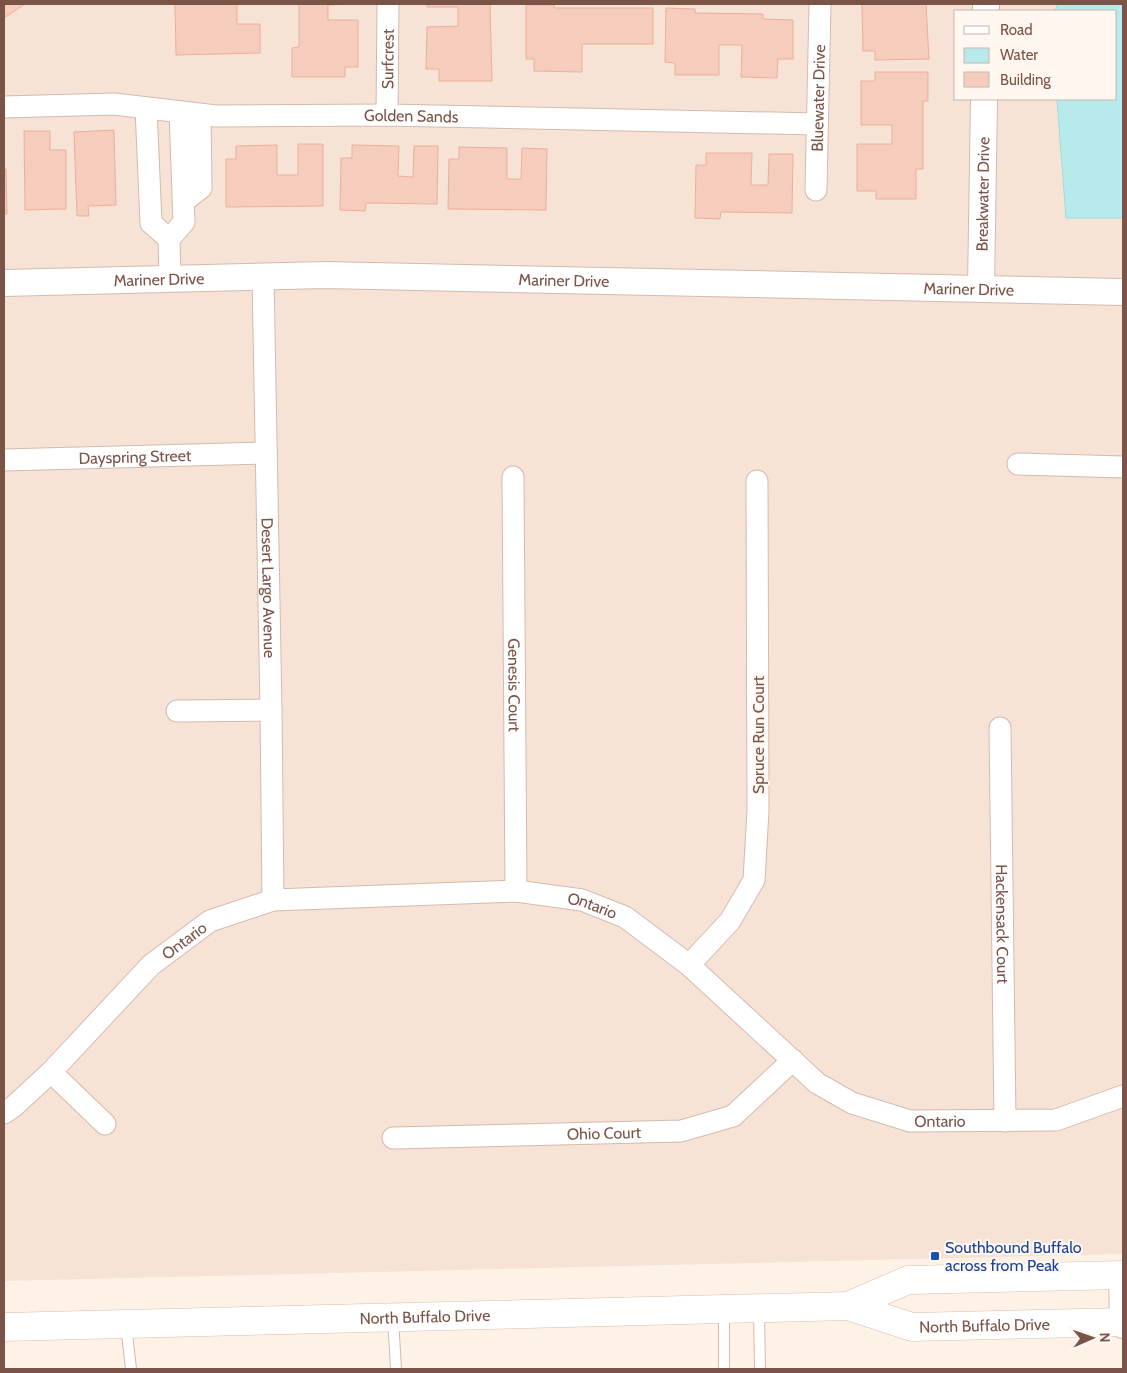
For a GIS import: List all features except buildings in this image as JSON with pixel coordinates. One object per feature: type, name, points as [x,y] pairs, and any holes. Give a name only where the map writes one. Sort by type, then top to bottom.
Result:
[{"type":"main road","name":"North Buffalo Drive","points":[[848,1306],[908,1280],[1122,1275]]},
{"type":"main road","name":"North Buffalo Drive","points":[[4,1327],[848,1306],[912,1327],[1123,1323]]},
{"type":"street","name":"Surfcrest","points":[[388,4],[388,115]]},
{"type":"street","name":"Bluewater Drive","points":[[816,190],[820,4]]},
{"type":"street","name":"Breakwater Drive","points":[[981,289],[984,100]]},
{"type":"street","name":"Golden Sands","points":[[4,107],[114,104],[225,116],[388,115],[817,124]]},
{"type":"street","points":[[146,108],[151,223],[169,239]]},
{"type":"street","points":[[170,280],[169,239],[184,222],[184,201],[201,188],[190,113]]},
{"type":"street","name":"Mariner Drive","points":[[4,284],[325,275],[1123,292]]},
{"type":"street","name":"Desert Largo Avenue","points":[[263,277],[273,900]]},
{"type":"street","name":"Dayspring Street","points":[[4,460],[266,453]]},
{"type":"street","points":[[1018,464],[1123,467]]},
{"type":"street","name":"Genesis Court","points":[[513,477],[516,891]]},
{"type":"street","name":"Spruce Run Court","points":[[689,965],[730,921],[754,880],[758,811],[757,482]]},
{"type":"street","points":[[177,711],[271,710]]},
{"type":"street","name":"Hackensack Court","points":[[1000,728],[1006,1121]]},
{"type":"street","name":"Ontario","points":[[4,1113],[51,1072],[151,965],[210,921],[273,900],[516,891],[582,900],[625,917],[689,965],[817,1083],[852,1103],[910,1121],[1056,1120],[1123,1096]]},
{"type":"street","name":"Ohio Court","points":[[393,1138],[681,1131],[733,1116],[793,1060]]},
{"type":"street","points":[[51,1072],[105,1124]]},
{"type":"street","points":[[1122,1275],[1123,1323]]},
{"type":"lane","points":[[759,1308],[760,1369]]},
{"type":"lane","points":[[724,1309],[724,1369]]},
{"type":"lane","points":[[393,1317],[396,1369]]},
{"type":"lane","points":[[126,1324],[131,1369]]},
{"type":"shaded area","points":[[4,4],[1123,4],[1123,1254],[4,1281]]},
{"type":"water","points":[[1058,4],[1123,4],[1123,218],[1066,218],[1057,100],[1117,100],[1117,10],[1055,10]]},
{"type":"place","name":"Southbound Buffalo across from Peak","points":[[935,1256]]}]
